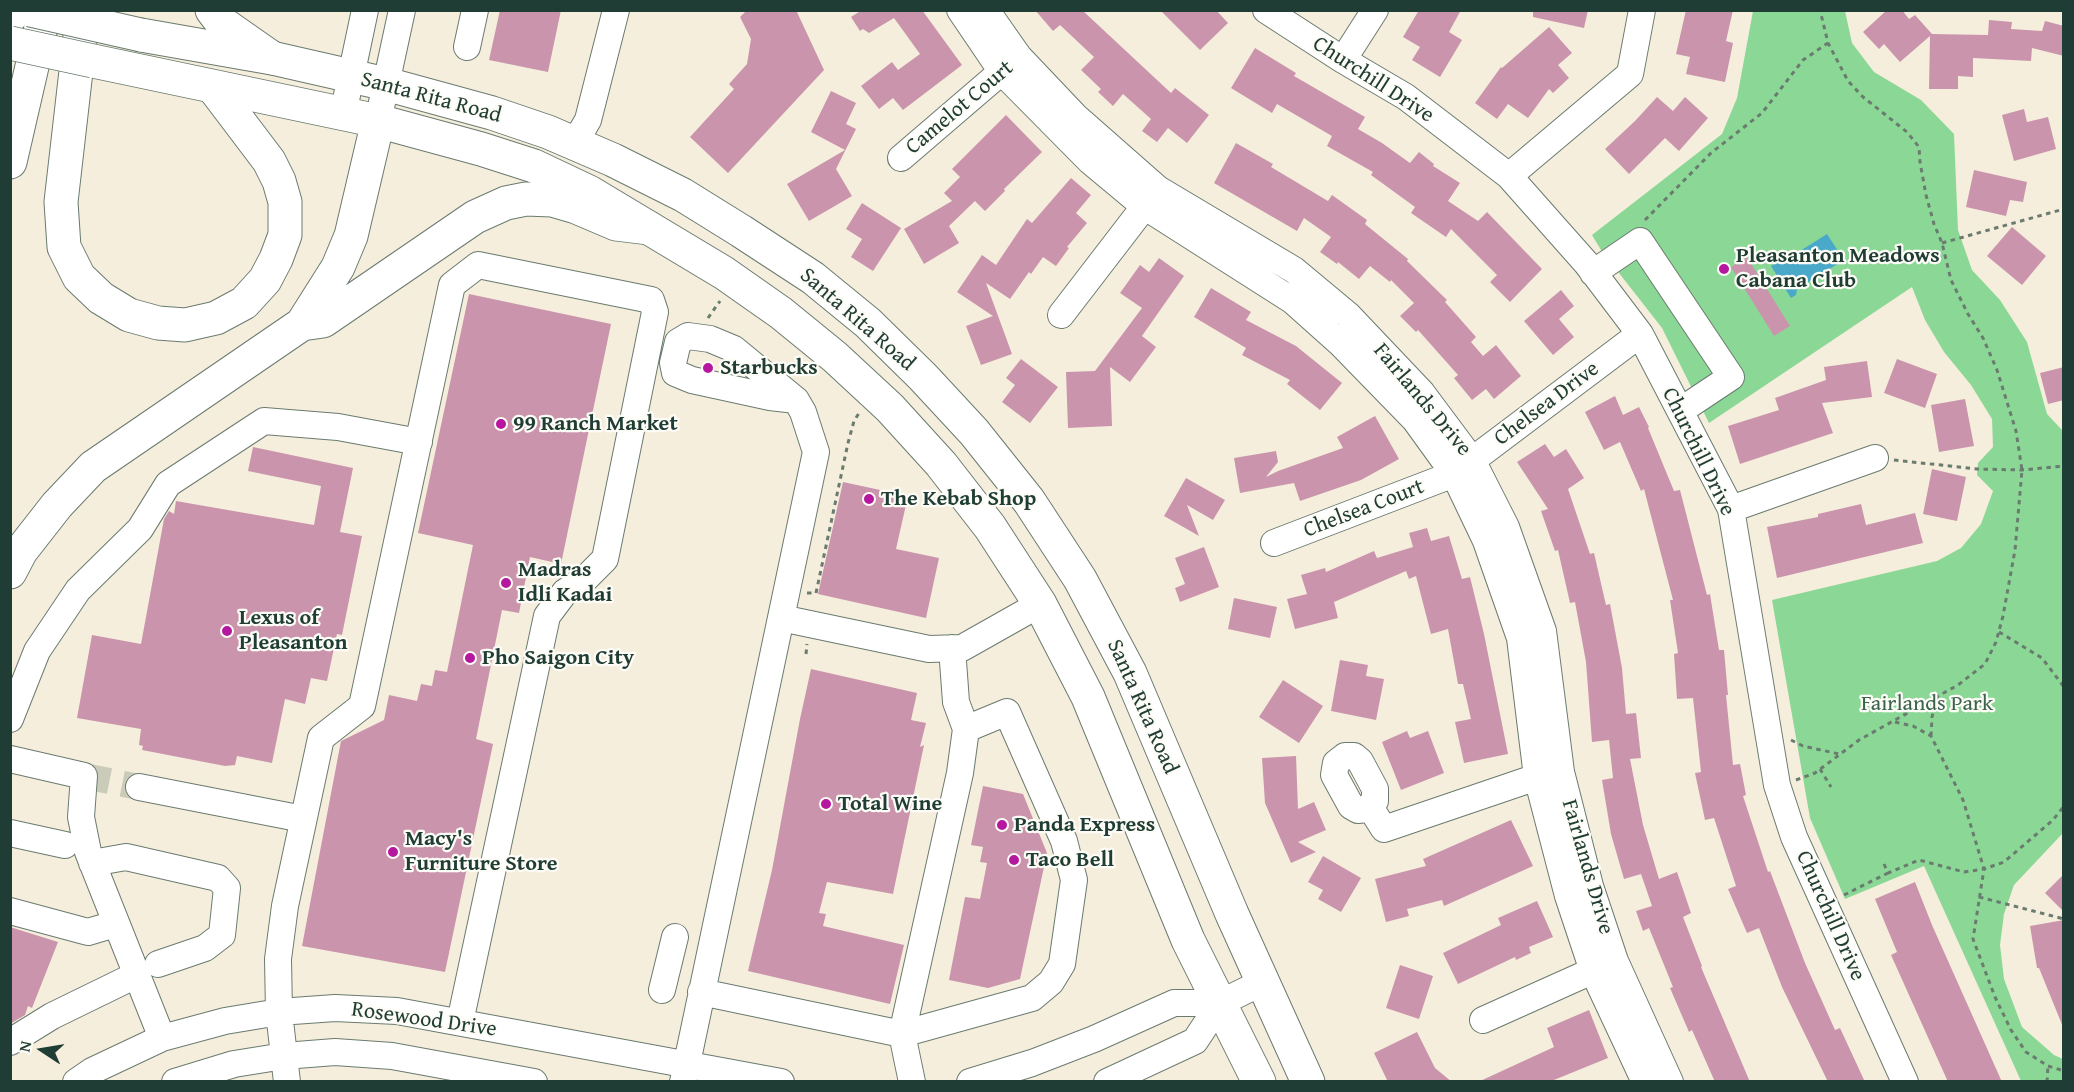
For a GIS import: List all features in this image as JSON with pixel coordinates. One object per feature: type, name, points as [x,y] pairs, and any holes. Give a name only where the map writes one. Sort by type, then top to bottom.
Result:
[{"type":"main road","points":[[10,16],[12,10]]},
{"type":"main road","name":"Santa Rita Road","points":[[30,10],[141,35],[272,58],[386,84],[492,113],[548,132],[683,195],[813,278],[868,323],[974,432],[1029,501],[1080,579],[1124,662],[1308,1082]]},
{"type":"main road","points":[[10,162],[45,10]]},
{"type":"main road","points":[[83,10],[61,202],[64,247],[79,277],[101,298],[129,315],[158,323],[185,325],[216,318],[244,303],[265,280],[285,235],[285,202],[279,181],[269,160],[213,87]]},
{"type":"main road","points":[[212,10],[222,23],[272,58]]},
{"type":"main road","name":"Santa Rita Road","points":[[10,43],[378,121],[482,149],[534,166],[590,192],[724,273],[781,313],[835,357],[890,408],[955,482],[990,527],[1040,604],[1088,697],[1188,939],[1258,1082]]},
{"type":"main road","points":[[10,572],[21,551],[57,505],[93,467],[302,324],[338,267],[351,236],[378,121]]},
{"type":"main road","points":[[302,324],[323,321],[475,217],[506,203],[526,199],[552,200],[576,207],[616,224],[649,228]]},
{"type":"street","points":[[343,114],[365,10]]},
{"type":"street","points":[[378,121],[402,10]]},
{"type":"street","points":[[467,47],[475,10]]},
{"type":"street","points":[[574,144],[588,120],[616,10]]},
{"type":"street","name":"Fairlands Drive","points":[[960,10],[1010,65],[1075,116],[1151,197],[1294,270],[1348,315],[1422,393],[1463,467],[1520,638],[1549,775],[1590,886],[1604,966],[1645,1082]]},
{"type":"street","name":"Fairlands Drive","points":[[986,10],[1010,65]]},
{"type":"street","name":"Churchill Drive","points":[[1266,10],[1343,60],[1406,97],[1509,176],[1593,273],[1640,334],[1731,509],[1777,785],[1794,837],[1905,1082]]},
{"type":"street","points":[[1343,60],[1376,10]]},
{"type":"street","points":[[1509,176],[1630,74],[1642,10]]},
{"type":"street","name":"Camelot Court","points":[[901,158],[1010,65]]},
{"type":"street","points":[[1061,315],[1151,197]]},
{"type":"street","points":[[1593,273],[1640,241],[1731,377],[1680,411]]},
{"type":"street","points":[[287,1082],[279,1012],[278,959],[285,906],[321,738],[362,706],[452,285],[478,265],[651,300],[655,312],[605,559],[586,578],[565,592],[547,616],[460,1022]]},
{"type":"street","name":"Chelsea Drive","points":[[1463,467],[1640,334]]},
{"type":"street","points":[[684,1073],[788,620],[816,452],[803,412],[796,400]]},
{"type":"street","points":[[10,720],[37,651],[78,591],[140,528],[168,484],[264,421],[338,427],[418,442]]},
{"type":"street","points":[[1731,509],[1875,458]]},
{"type":"street","name":"Chelsea Court","points":[[1274,543],[1463,467]]},
{"type":"street","points":[[788,620],[929,649],[962,648],[1040,604]]},
{"type":"street","points":[[912,1082],[902,1034],[960,773],[966,729],[956,702],[952,648]]},
{"type":"street","points":[[701,992],[902,1034],[1032,998],[1051,982],[1062,964],[1074,880],[1064,841],[1007,712],[966,729]]},
{"type":"street","points":[[10,759],[84,776],[81,817],[92,862],[115,924],[147,969],[162,1038]]},
{"type":"street","points":[[1370,807],[1384,829],[1549,775]]},
{"type":"street","points":[[139,787],[303,819]]},
{"type":"street","points":[[10,833],[65,845]]},
{"type":"street","points":[[10,1042],[52,1016],[147,969],[205,948],[222,935],[227,888],[218,878],[126,857],[92,862]]},
{"type":"street","points":[[10,911],[88,932],[115,924]]},
{"type":"street","points":[[662,990],[675,937]]},
{"type":"street","points":[[1483,1020],[1604,966]]},
{"type":"street","name":"Fairlands Drive","points":[[1604,966],[1670,1082]]},
{"type":"street","points":[[970,1082],[1032,1063],[1094,1039],[1174,1003],[1220,1003],[1263,982]]},
{"type":"street","points":[[1107,1082],[1196,1041],[1220,1003]]},
{"type":"street","name":"Rosewood Drive","points":[[76,1082],[92,1071],[162,1038],[225,1021],[279,1012],[345,1008],[397,1011],[460,1022],[684,1073],[781,1082]]},
{"type":"street","name":"Rosewood Drive","points":[[175,1082],[234,1064],[284,1056],[335,1052],[392,1056],[451,1074],[534,1082]]},
{"type":"path","points":[[1777,785],[1803,778],[1820,769],[1859,740],[1958,685],[1985,664],[1999,632],[2015,550],[2022,470],[2016,431],[1997,370],[1983,338],[1951,280],[1942,243],[1926,195],[1919,147],[1907,132],[1863,98],[1848,81],[1828,43],[1820,10]]},
{"type":"path","points":[[1637,228],[1711,153],[1762,113],[1803,60],[1828,43]]},
{"type":"path","points":[[1942,243],[2064,209]]},
{"type":"path","points":[[806,654],[808,639],[788,620],[800,593],[816,593],[854,421],[872,391]]},
{"type":"path","points":[[1875,458],[1977,469],[2022,470],[2064,466]]},
{"type":"path","points":[[1999,632],[2042,658],[2063,684]]},
{"type":"path","points":[[1936,697],[1931,736],[1963,800],[1984,869],[1973,939],[1981,966],[2012,1030],[2026,1052],[2049,1066],[2064,1071]]},
{"type":"path","points":[[1893,722],[1913,726],[1931,736]]},
{"type":"path","points":[[1769,739],[1788,739],[1803,746],[1841,754]]},
{"type":"path","points":[[1820,769],[1831,787]]},
{"type":"path","points":[[1825,904],[1919,860],[1964,872],[1984,869],[2004,862],[2053,820],[2064,806]]},
{"type":"path","points":[[1884,864],[1888,873]]},
{"type":"path","points":[[1979,897],[2064,919]]},
{"type":"path","points":[[2047,1082],[2049,1066]]},
{"type":"green space","name":"Fairlands Park","points":[[1753,11],[1845,11],[1852,43],[1874,72],[1921,100],[1954,134],[1958,230],[1972,270],[2000,300],[2027,342],[2047,414],[2063,431],[2063,833],[2014,885],[2004,914],[2000,945],[2004,979],[2022,1027],[2054,1055],[2063,1059],[2063,1081],[2021,1081],[1924,866],[1845,899],[1810,818],[1772,600],[1937,561],[1961,548],[1981,524],[1993,491],[1977,475],[1978,463],[1993,447],[1992,419],[1971,385],[1944,352],[1925,320],[1912,287],[1709,423],[1662,328],[1601,250],[1592,235],[1722,134],[1737,98]]},
{"type":"water","points":[[1827,234],[1844,260],[1797,289],[1796,295],[1791,298],[1771,266],[1781,263]]},
{"type":"building","points":[[500,10],[561,10],[548,72],[489,60]]},
{"type":"building","points":[[747,10],[796,10],[824,70],[728,173],[690,137],[734,89],[729,84],[747,64],[751,39],[740,17]]},
{"type":"building","points":[[862,10],[922,10],[962,65],[903,110],[893,98],[879,109],[861,86],[892,62],[898,70],[920,54],[894,18],[869,33],[863,29],[860,31],[851,17]]},
{"type":"building","points":[[1035,10],[1082,10],[1171,93],[1175,88],[1209,115],[1187,143],[1168,128],[1157,142],[1142,131],[1151,119],[1123,94],[1113,106],[1098,92],[1101,89],[1081,70],[1094,57],[1060,25],[1053,31]]},
{"type":"building","points":[[1160,10],[1216,10],[1228,23],[1200,50]]},
{"type":"building","points":[[1419,10],[1461,10],[1449,32],[1462,40],[1440,77],[1412,60],[1420,47],[1403,37]]},
{"type":"building","points":[[1533,10],[1588,10],[1584,28],[1533,17]]},
{"type":"building","points":[[1686,10],[1733,10],[1726,41],[1733,43],[1725,82],[1686,74],[1690,57],[1676,54]]},
{"type":"building","points":[[1887,10],[1902,10],[1909,19],[1915,15],[1932,34],[1988,35],[1989,20],[2012,22],[2011,29],[2042,31],[2045,21],[2064,26],[2064,56],[2032,48],[2031,61],[1973,58],[1973,77],[1958,76],[1958,89],[1929,89],[1930,36],[1900,62],[1884,44],[1879,49],[1863,32]]},
{"type":"building","points":[[1549,27],[1572,53],[1558,65],[1569,78],[1553,93],[1549,89],[1528,118],[1508,104],[1497,119],[1475,103],[1501,67]]},
{"type":"building","points":[[1255,48],[1296,73],[1294,76],[1365,117],[1358,129],[1410,163],[1419,152],[1434,164],[1433,166],[1460,183],[1448,201],[1478,221],[1487,212],[1542,269],[1510,302],[1490,282],[1497,275],[1451,229],[1446,237],[1411,213],[1415,207],[1371,175],[1373,172],[1327,146],[1332,136],[1277,104],[1272,113],[1231,88]]},
{"type":"building","points":[[831,91],[856,103],[846,124],[856,129],[836,169],[852,196],[809,221],[787,184],[845,150],[811,132]]},
{"type":"building","points":[[1657,97],[1673,111],[1685,97],[1708,118],[1679,151],[1665,138],[1629,174],[1605,149]]},
{"type":"building","points":[[2024,109],[2027,122],[2048,117],[2056,149],[2014,161],[2002,115]]},
{"type":"building","points":[[1006,115],[1042,152],[985,211],[975,201],[949,226],[959,243],[924,264],[904,229],[952,201],[944,193],[960,177],[952,169]]},
{"type":"building","points":[[1236,143],[1273,164],[1271,167],[1328,201],[1332,195],[1367,220],[1365,224],[1408,259],[1407,261],[1447,300],[1445,302],[1476,337],[1471,342],[1483,356],[1496,345],[1521,376],[1494,399],[1486,389],[1472,400],[1454,378],[1458,375],[1418,330],[1416,332],[1400,316],[1414,303],[1391,280],[1390,282],[1370,266],[1359,279],[1338,262],[1337,264],[1320,252],[1331,237],[1304,218],[1297,231],[1214,183]]},
{"type":"building","points":[[1974,170],[2027,182],[2023,202],[2010,200],[2006,216],[1966,207]]},
{"type":"building","points":[[1071,178],[1091,195],[1076,213],[1087,223],[1067,247],[1069,248],[1056,266],[1043,257],[1010,299],[986,283],[1012,354],[981,365],[966,326],[993,316],[957,292],[982,255],[996,265],[1027,219],[1032,223]]},
{"type":"building","points":[[862,203],[901,228],[873,271],[851,257],[862,239],[846,229]]},
{"type":"building","points":[[2012,227],[2046,256],[2022,285],[1987,256]]},
{"type":"building","points":[[1747,257],[1790,326],[1774,336],[1731,267]]},
{"type":"building","points":[[1159,258],[1184,276],[1142,336],[1156,347],[1130,382],[1110,367],[1112,426],[1068,428],[1066,372],[1095,371],[1142,308],[1120,293],[1140,265],[1149,272]]},
{"type":"building","points":[[1211,288],[1251,312],[1246,320],[1296,346],[1342,383],[1320,410],[1287,384],[1290,380],[1242,355],[1246,348],[1194,317]]},
{"type":"building","points":[[1561,290],[1574,306],[1559,319],[1574,337],[1553,355],[1524,321]]},
{"type":"building","points":[[469,294],[611,324],[561,564],[530,557],[519,613],[502,610],[476,739],[493,744],[445,972],[302,946],[341,741],[384,720],[389,695],[417,701],[421,684],[432,686],[435,670],[447,672],[473,545],[418,533]]},
{"type":"building","points":[[1021,359],[1058,387],[1030,423],[1002,402],[1015,385],[1006,378]]},
{"type":"building","points":[[1897,359],[1937,374],[1925,408],[1884,393]]},
{"type":"building","points":[[1867,361],[1872,397],[1822,403],[1833,433],[1740,464],[1728,426],[1779,410],[1775,398],[1826,380],[1824,367]]},
{"type":"building","points":[[2064,367],[2064,400],[2048,404],[2040,373]]},
{"type":"building","points":[[1615,396],[1623,415],[1639,407],[1674,491],[1680,490],[1707,595],[1710,594],[1719,650],[1724,650],[1733,765],[1740,764],[1746,795],[1743,796],[1768,872],[1770,871],[1805,963],[1835,1030],[1840,1028],[1865,1082],[1828,1082],[1782,987],[1759,928],[1747,933],[1728,889],[1736,886],[1714,818],[1705,820],[1695,773],[1701,772],[1693,698],[1677,699],[1674,654],[1678,653],[1670,600],[1673,600],[1644,489],[1641,491],[1620,442],[1604,450],[1585,412]]},
{"type":"building","points":[[1965,399],[1974,446],[1939,452],[1931,405]]},
{"type":"building","points":[[1375,416],[1399,459],[1361,480],[1300,501],[1294,483],[1240,493],[1234,458],[1276,451],[1278,462],[1266,477],[1343,448],[1337,437]]},
{"type":"building","points":[[1545,444],[1554,457],[1566,449],[1584,478],[1568,489],[1590,554],[1594,553],[1606,605],[1610,604],[1622,668],[1626,714],[1636,713],[1641,758],[1630,759],[1643,825],[1659,879],[1677,872],[1691,913],[1683,917],[1701,967],[1750,1082],[1715,1082],[1692,1030],[1689,1032],[1670,988],[1673,987],[1649,928],[1643,931],[1636,911],[1652,906],[1641,874],[1624,879],[1611,834],[1602,780],[1613,778],[1609,740],[1592,742],[1586,662],[1575,602],[1570,603],[1558,550],[1555,551],[1541,511],[1548,509],[1517,462]]},
{"type":"building","points":[[253,447],[353,468],[340,532],[362,536],[342,635],[337,634],[327,681],[311,678],[305,704],[285,699],[272,763],[237,756],[235,765],[225,766],[142,750],[143,746],[139,745],[141,729],[77,718],[92,635],[141,644],[164,519],[169,511],[174,514],[176,501],[314,525],[321,486],[248,471]]},
{"type":"building","points":[[1932,469],[1966,477],[1957,521],[1923,514]]},
{"type":"building","points":[[1186,478],[1225,500],[1213,520],[1187,505],[1199,536],[1164,516]]},
{"type":"building","points":[[843,482],[908,496],[896,549],[939,558],[926,618],[818,594]]},
{"type":"building","points":[[1861,504],[1866,525],[1915,513],[1923,543],[1777,578],[1767,527],[1818,517],[1818,514]]},
{"type":"building","points":[[1427,528],[1431,541],[1449,536],[1462,579],[1470,577],[1508,754],[1464,763],[1455,722],[1471,719],[1463,684],[1458,684],[1448,629],[1431,634],[1416,576],[1409,579],[1406,571],[1334,602],[1338,618],[1295,629],[1287,599],[1307,594],[1301,575],[1325,568],[1326,572],[1374,551],[1377,558],[1413,547],[1409,533]]},
{"type":"building","points":[[1204,547],[1219,587],[1180,602],[1175,588],[1185,584],[1175,558]]},
{"type":"building","points":[[1234,598],[1277,607],[1270,638],[1228,629]]},
{"type":"building","points":[[1340,660],[1368,665],[1366,676],[1384,679],[1376,720],[1331,711]]},
{"type":"building","points":[[811,669],[917,693],[911,720],[926,723],[920,747],[924,745],[893,894],[827,882],[819,913],[826,914],[823,926],[904,945],[890,1004],[748,971],[772,870]]},
{"type":"building","points":[[1283,680],[1323,706],[1299,743],[1259,717]]},
{"type":"building","points":[[1407,731],[1410,738],[1428,731],[1444,773],[1401,790],[1382,742]]},
{"type":"building","points":[[1296,756],[1298,809],[1314,802],[1326,830],[1298,842],[1316,852],[1291,863],[1265,803],[1262,758]]},
{"type":"building","points":[[983,786],[1023,794],[1047,853],[1020,979],[988,988],[949,980],[965,897],[980,899],[987,863],[980,862],[983,847],[971,845]]},
{"type":"building","points":[[1511,820],[1533,866],[1444,906],[1442,900],[1407,909],[1409,916],[1386,922],[1375,879],[1426,866],[1423,859]]},
{"type":"building","points":[[1323,856],[1361,878],[1341,912],[1318,899],[1323,890],[1308,882]]},
{"type":"building","points":[[2064,874],[2064,912],[2045,893]]},
{"type":"building","points":[[1915,882],[2002,1082],[1948,1082],[1891,955],[1897,952],[1875,899]]},
{"type":"building","points":[[1537,901],[1553,937],[1529,947],[1531,953],[1516,960],[1515,957],[1458,984],[1443,953],[1501,925],[1498,918]]},
{"type":"building","points":[[2064,920],[2063,1027],[2039,968],[2037,968],[2030,926]]},
{"type":"building","points":[[10,927],[58,942],[32,1008],[28,1006],[25,1015],[10,1024]]},
{"type":"building","points":[[1400,965],[1433,976],[1419,1019],[1386,1008]]},
{"type":"building","points":[[1589,1010],[1608,1058],[1549,1082],[1478,1082],[1554,1047],[1547,1028]]},
{"type":"building","points":[[1417,1032],[1435,1068],[1452,1082],[1388,1082],[1374,1053]]},
{"type":"tunnel","points":[[84,776],[139,787]]},
{"type":"place","name":"Pleasanton Meadows Cabana Club","points":[[1724,269]]},
{"type":"place","name":"Starbucks","points":[[708,368]]},
{"type":"place","name":"99 Ranch Market","points":[[501,424]]},
{"type":"place","name":"The Kebab Shop","points":[[869,499]]},
{"type":"place","name":"Madras Idli Kadai","points":[[506,583]]},
{"type":"place","name":"Lexus of Pleasanton","points":[[227,631]]},
{"type":"place","name":"Pho Saigon City","points":[[470,658]]},
{"type":"place","name":"Total Wine","points":[[826,804]]},
{"type":"place","name":"Panda Express","points":[[1002,825]]},
{"type":"place","name":"Macy's Furniture Store","points":[[393,852]]},
{"type":"place","name":"Taco Bell","points":[[1014,860]]}]
